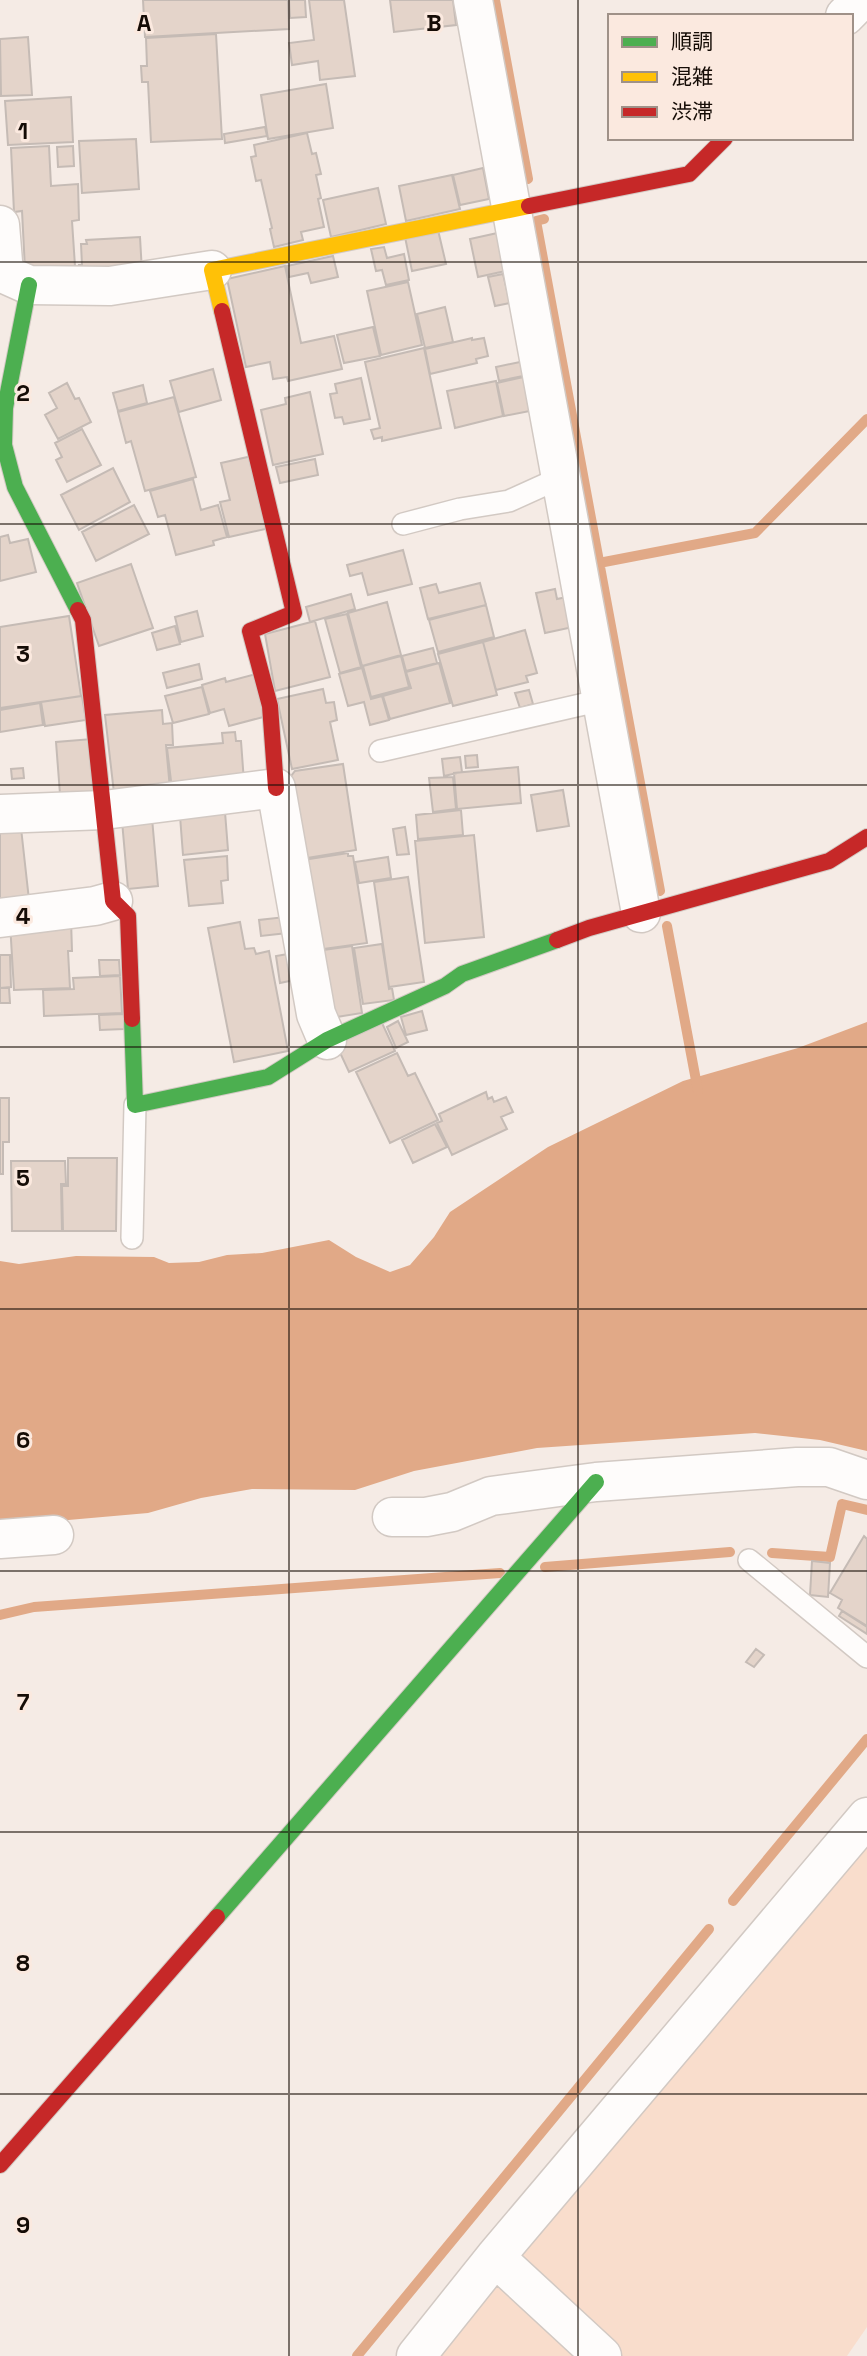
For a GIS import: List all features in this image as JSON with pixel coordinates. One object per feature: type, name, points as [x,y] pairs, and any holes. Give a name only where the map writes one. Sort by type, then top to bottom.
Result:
[{"type":"street","points":[[473,0],[641,913]]},
{"type":"street","points":[[847,14],[861,0]]},
{"type":"street","points":[[11,277],[110,286],[212,270],[689,174],[723,140]]},
{"type":"street","points":[[0,225],[11,277],[4,445],[6,477],[15,487],[83,620],[113,901],[128,916],[135,1105],[268,1077],[327,1040],[444,986],[462,974],[589,928],[829,861],[867,837]]},
{"type":"street","points":[[212,270],[293,613],[250,631],[270,706],[276,788],[316,1014],[327,1040]]},
{"type":"street","points":[[0,814],[104,810],[276,788]]},
{"type":"street","points":[[0,918],[95,906],[113,901]]},
{"type":"street","points":[[392,1517],[426,1517],[452,1512],[491,1496],[596,1482],[797,1467],[829,1467],[867,1480]]},
{"type":"street","points":[[0,2165],[596,1482]]},
{"type":"street","points":[[0,1539],[54,1535]]},
{"type":"street","points":[[416,2356],[495,2257],[867,1817]]},
{"type":"street","points":[[495,2257],[602,2356]]},
{"type":"lane","points":[[403,524],[460,509],[509,501],[562,477]]},
{"type":"lane","points":[[380,751],[602,699]]},
{"type":"lane","points":[[132,1238],[135,1105]]},
{"type":"lane","points":[[749,1560],[867,1657]]},
{"type":"shaded area","points":[[867,1022],[867,1451],[820,1440],[755,1433],[537,1448],[414,1471],[355,1490],[252,1489],[201,1498],[148,1513],[0,1526],[0,1261],[19,1264],[76,1256],[154,1257],[169,1263],[199,1262],[227,1255],[262,1253],[329,1240],[356,1257],[390,1272],[410,1265],[434,1237],[450,1212],[548,1147],[683,1081],[798,1048]]},
{"type":"shaded area","points":[[867,1846],[867,2327],[847,2356],[617,2356],[522,2270],[520,2250]]},
{"type":"shaded area","points":[[497,2284],[589,2356],[438,2356]]},
{"type":"building","points":[[143,0],[288,0],[289,29],[145,37]]},
{"type":"building","points":[[289,0],[305,0],[306,17],[290,18]]},
{"type":"building","points":[[309,0],[344,0],[355,76],[320,80],[318,61],[292,65],[289,43],[314,40]]},
{"type":"building","points":[[390,0],[453,0],[456,25],[394,32]]},
{"type":"building","points":[[216,34],[222,139],[151,142],[148,82],[142,82],[141,66],[147,66],[146,38]]},
{"type":"building","points":[[28,37],[32,95],[1,96],[0,39]]},
{"type":"building","points":[[326,84],[333,128],[268,139],[261,95]]},
{"type":"building","points":[[71,97],[73,142],[8,145],[5,101]]},
{"type":"building","points":[[265,127],[267,136],[225,143],[224,134]]},
{"type":"building","points":[[307,133],[321,174],[316,175],[324,227],[301,232],[303,240],[274,247],[261,180],[256,181],[251,157],[256,156],[254,145]]},
{"type":"building","points":[[136,139],[139,189],[82,193],[79,141]]},
{"type":"building","points":[[49,146],[51,186],[78,184],[79,220],[72,221],[75,266],[25,269],[22,211],[14,212],[11,148]]},
{"type":"building","points":[[73,146],[74,166],[58,167],[57,147]]},
{"type":"building","points":[[483,168],[489,199],[460,205],[453,175]]},
{"type":"building","points":[[452,175],[460,209],[406,221],[399,186]]},
{"type":"building","points":[[378,188],[386,224],[331,237],[323,200]]},
{"type":"building","points":[[438,230],[446,264],[412,271],[405,237]]},
{"type":"building","points":[[502,232],[510,270],[478,277],[470,239]]},
{"type":"building","points":[[140,237],[142,272],[80,279],[81,244],[87,244],[86,240]]},
{"type":"building","points":[[384,247],[387,258],[404,254],[409,280],[386,285],[382,270],[376,271],[371,249]]},
{"type":"building","points":[[333,256],[338,277],[311,283],[308,273],[289,277],[287,266]]},
{"type":"building","points":[[285,266],[301,343],[334,336],[342,369],[288,381],[287,377],[273,379],[270,362],[246,367],[227,279]]},
{"type":"building","points":[[503,274],[510,303],[495,306],[488,277]]},
{"type":"building","points":[[408,282],[422,345],[381,355],[367,291]]},
{"type":"building","points":[[445,307],[453,342],[425,348],[417,314]]},
{"type":"building","points":[[373,327],[380,356],[344,363],[337,335]]},
{"type":"building","points":[[472,338],[484,338],[488,356],[476,359],[477,363],[430,374],[425,349]]},
{"type":"building","points":[[424,348],[441,428],[382,441],[382,437],[374,439],[371,430],[380,428],[365,362]]},
{"type":"building","points":[[525,361],[528,375],[499,381],[496,367]]},
{"type":"building","points":[[213,369],[221,400],[179,412],[170,381]]},
{"type":"building","points":[[528,376],[535,410],[504,416],[497,383]]},
{"type":"building","points":[[361,378],[370,419],[344,424],[342,417],[335,418],[330,394],[337,393],[335,384]]},
{"type":"building","points":[[496,381],[503,416],[455,428],[447,391]]},
{"type":"building","points":[[67,383],[75,399],[79,398],[91,422],[58,439],[45,415],[57,408],[49,393]]},
{"type":"building","points":[[143,385],[147,403],[118,411],[113,393]]},
{"type":"building","points":[[310,392],[323,454],[273,465],[261,410],[286,404],[285,398]]},
{"type":"building","points":[[174,397],[196,477],[145,491],[131,441],[126,443],[118,412]]},
{"type":"building","points":[[82,429],[101,465],[67,482],[56,460],[62,457],[55,443]]},
{"type":"building","points":[[252,456],[270,528],[229,537],[220,502],[230,500],[221,463]]},
{"type":"building","points":[[315,459],[318,475],[280,483],[276,467]]},
{"type":"building","points":[[113,468],[130,502],[79,530],[61,495]]},
{"type":"building","points":[[193,479],[201,510],[218,505],[227,537],[213,541],[214,545],[176,555],[165,515],[158,517],[150,491]]},
{"type":"building","points":[[134,505],[149,534],[96,561],[82,532]]},
{"type":"building","points":[[8,535],[10,543],[28,539],[36,572],[0,581],[0,537]]},
{"type":"building","points":[[403,550],[412,584],[368,595],[362,573],[350,576],[347,565]]},
{"type":"building","points":[[131,564],[153,628],[99,646],[77,583]]},
{"type":"building","points":[[480,583],[486,605],[428,619],[420,588],[436,584],[439,593]]},
{"type":"building","points":[[555,589],[557,599],[567,597],[573,627],[545,633],[536,593]]},
{"type":"building","points":[[351,594],[355,609],[310,622],[306,607]]},
{"type":"building","points":[[387,602],[401,655],[362,666],[348,613]]},
{"type":"building","points":[[486,605],[494,637],[438,652],[429,620]]},
{"type":"building","points":[[197,611],[203,636],[181,642],[175,617]]},
{"type":"building","points":[[347,614],[361,667],[340,673],[325,619]]},
{"type":"building","points":[[69,616],[81,696],[0,708],[0,627]]},
{"type":"building","points":[[315,621],[330,677],[275,691],[265,634]]},
{"type":"building","points":[[175,626],[180,644],[157,650],[152,633]]},
{"type":"building","points":[[525,630],[537,673],[526,676],[528,682],[496,690],[483,642]]},
{"type":"building","points":[[483,642],[497,695],[453,706],[438,654]]},
{"type":"building","points":[[433,648],[437,663],[406,671],[402,656]]},
{"type":"building","points":[[401,656],[409,687],[371,697],[363,666]]},
{"type":"building","points":[[439,663],[450,703],[390,719],[383,696],[411,688],[406,672]]},
{"type":"building","points":[[199,664],[202,679],[167,688],[163,673]]},
{"type":"building","points":[[362,668],[371,699],[382,696],[389,720],[370,725],[364,702],[348,706],[339,674]]},
{"type":"building","points":[[256,674],[267,716],[229,726],[224,709],[210,713],[202,685],[225,678],[226,682]]},
{"type":"building","points":[[202,687],[209,714],[173,723],[165,696]]},
{"type":"building","points":[[323,689],[326,703],[334,702],[337,720],[330,722],[338,760],[292,769],[277,699]]},
{"type":"building","points":[[529,690],[533,704],[520,708],[515,693]]},
{"type":"building","points":[[82,696],[86,720],[45,726],[41,702]]},
{"type":"building","points":[[40,703],[43,725],[0,732],[0,710]]},
{"type":"building","points":[[162,710],[163,724],[172,723],[173,745],[166,745],[170,789],[114,793],[105,715]]},
{"type":"building","points":[[235,732],[236,741],[241,741],[244,782],[172,789],[167,748],[223,743],[222,733]]},
{"type":"building","points":[[92,739],[98,801],[60,794],[56,742]]},
{"type":"building","points":[[477,755],[478,767],[466,768],[465,756]]},
{"type":"building","points":[[460,757],[462,772],[444,776],[442,759]]},
{"type":"building","points":[[343,764],[356,850],[295,860],[284,785],[295,771]]},
{"type":"building","points":[[518,767],[521,803],[457,809],[454,773]]},
{"type":"building","points":[[23,768],[24,778],[12,779],[11,769]]},
{"type":"building","points":[[453,777],[456,809],[433,812],[429,778]]},
{"type":"building","points":[[563,790],[569,826],[537,831],[531,795]]},
{"type":"building","points":[[461,810],[463,835],[418,839],[416,815]]},
{"type":"building","points":[[225,812],[228,850],[183,855],[180,816]]},
{"type":"building","points":[[152,818],[158,886],[128,889],[122,821]]},
{"type":"building","points":[[405,827],[409,854],[397,855],[393,829]]},
{"type":"building","points":[[21,828],[30,909],[0,913],[0,830]]},
{"type":"building","points":[[474,835],[484,937],[425,943],[415,841]]},
{"type":"building","points":[[348,853],[348,856],[353,856],[367,943],[309,951],[303,860]]},
{"type":"building","points":[[227,856],[228,880],[221,881],[223,903],[189,906],[184,860]]},
{"type":"building","points":[[388,857],[391,878],[359,883],[355,862]]},
{"type":"building","points":[[408,877],[424,982],[389,987],[374,882]]},
{"type":"building","points":[[285,917],[287,933],[261,936],[259,920]]},
{"type":"building","points":[[71,920],[72,951],[68,951],[70,988],[14,990],[10,923]]},
{"type":"building","points":[[240,922],[245,949],[254,948],[256,954],[269,951],[288,1051],[234,1062],[208,928]]},
{"type":"building","points":[[382,944],[389,989],[392,988],[394,1000],[363,1004],[354,948]]},
{"type":"building","points":[[352,946],[362,1013],[324,1019],[309,952]]},
{"type":"building","points":[[294,953],[299,979],[280,983],[276,956]]},
{"type":"building","points":[[0,955],[10,955],[11,987],[0,988]]},
{"type":"building","points":[[99,960],[119,960],[120,975],[100,976]]},
{"type":"building","points":[[120,976],[122,1013],[44,1016],[43,990],[74,989],[73,978]]},
{"type":"building","points":[[0,988],[9,988],[10,1003],[0,1003]]},
{"type":"building","points":[[422,1011],[427,1030],[406,1035],[401,1017]]},
{"type":"building","points":[[124,1014],[124,1029],[100,1030],[99,1015]]},
{"type":"building","points":[[398,1021],[408,1042],[396,1048],[387,1027]]},
{"type":"building","points":[[382,1023],[395,1051],[349,1072],[336,1044]]},
{"type":"building","points":[[397,1053],[408,1076],[415,1073],[438,1120],[390,1143],[356,1072]]},
{"type":"building","points":[[486,1092],[488,1099],[492,1097],[494,1102],[506,1097],[513,1112],[501,1117],[507,1129],[452,1155],[437,1123],[442,1121],[439,1114]]},
{"type":"building","points":[[0,1098],[9,1098],[9,1142],[3,1142],[3,1174],[0,1174]]},
{"type":"building","points":[[435,1124],[447,1147],[413,1163],[402,1140]]},
{"type":"building","points":[[68,1158],[117,1158],[116,1231],[63,1231],[62,1186],[68,1186]]},
{"type":"building","points":[[11,1161],[65,1161],[66,1184],[61,1184],[62,1231],[12,1231]]},
{"type":"building","points":[[864,1536],[867,1539],[867,1626],[838,1608],[842,1600],[830,1593]]},
{"type":"building","points":[[812,1561],[830,1563],[828,1597],[810,1595]]},
{"type":"building","points":[[842,1611],[867,1627],[867,1634],[839,1616]]},
{"type":"building","points":[[756,1649],[764,1655],[754,1667],[746,1662]]},
{"type":"waterway","points":[[495,0],[528,179]]},
{"type":"waterway","points":[[544,219],[536,221],[660,891]]},
{"type":"waterway","points":[[599,563],[755,533],[867,419]]},
{"type":"waterway","points":[[667,926],[698,1091]]},
{"type":"waterway","points":[[772,1553],[830,1557],[842,1504],[867,1510]]},
{"type":"waterway","points":[[545,1567],[730,1552]]},
{"type":"waterway","points":[[0,1615],[34,1607],[500,1573]]},
{"type":"waterway","points":[[733,1901],[867,1739]]},
{"type":"waterway","points":[[357,2356],[709,1929]]},
{"type":"traffic: fast","points":[[29,285],[5,408],[4,445],[15,487],[78,610]]},
{"type":"traffic: fast","points":[[132,1019],[135,1105],[268,1077],[327,1040],[445,986],[462,974],[557,940]]},
{"type":"traffic: fast","points":[[217,1917],[596,1482]]},
{"type":"traffic: slow","points":[[222,311],[212,270],[529,206]]},
{"type":"traffic: jam","points":[[529,206],[689,174],[723,140]]},
{"type":"traffic: jam","points":[[222,311],[294,613],[250,631],[270,706],[276,788]]},
{"type":"traffic: jam","points":[[78,610],[83,620],[113,901],[128,916],[132,1019]]},
{"type":"traffic: jam","points":[[557,940],[589,928],[829,861],[867,837]]},
{"type":"traffic: jam","points":[[0,2165],[217,1917]]}]
